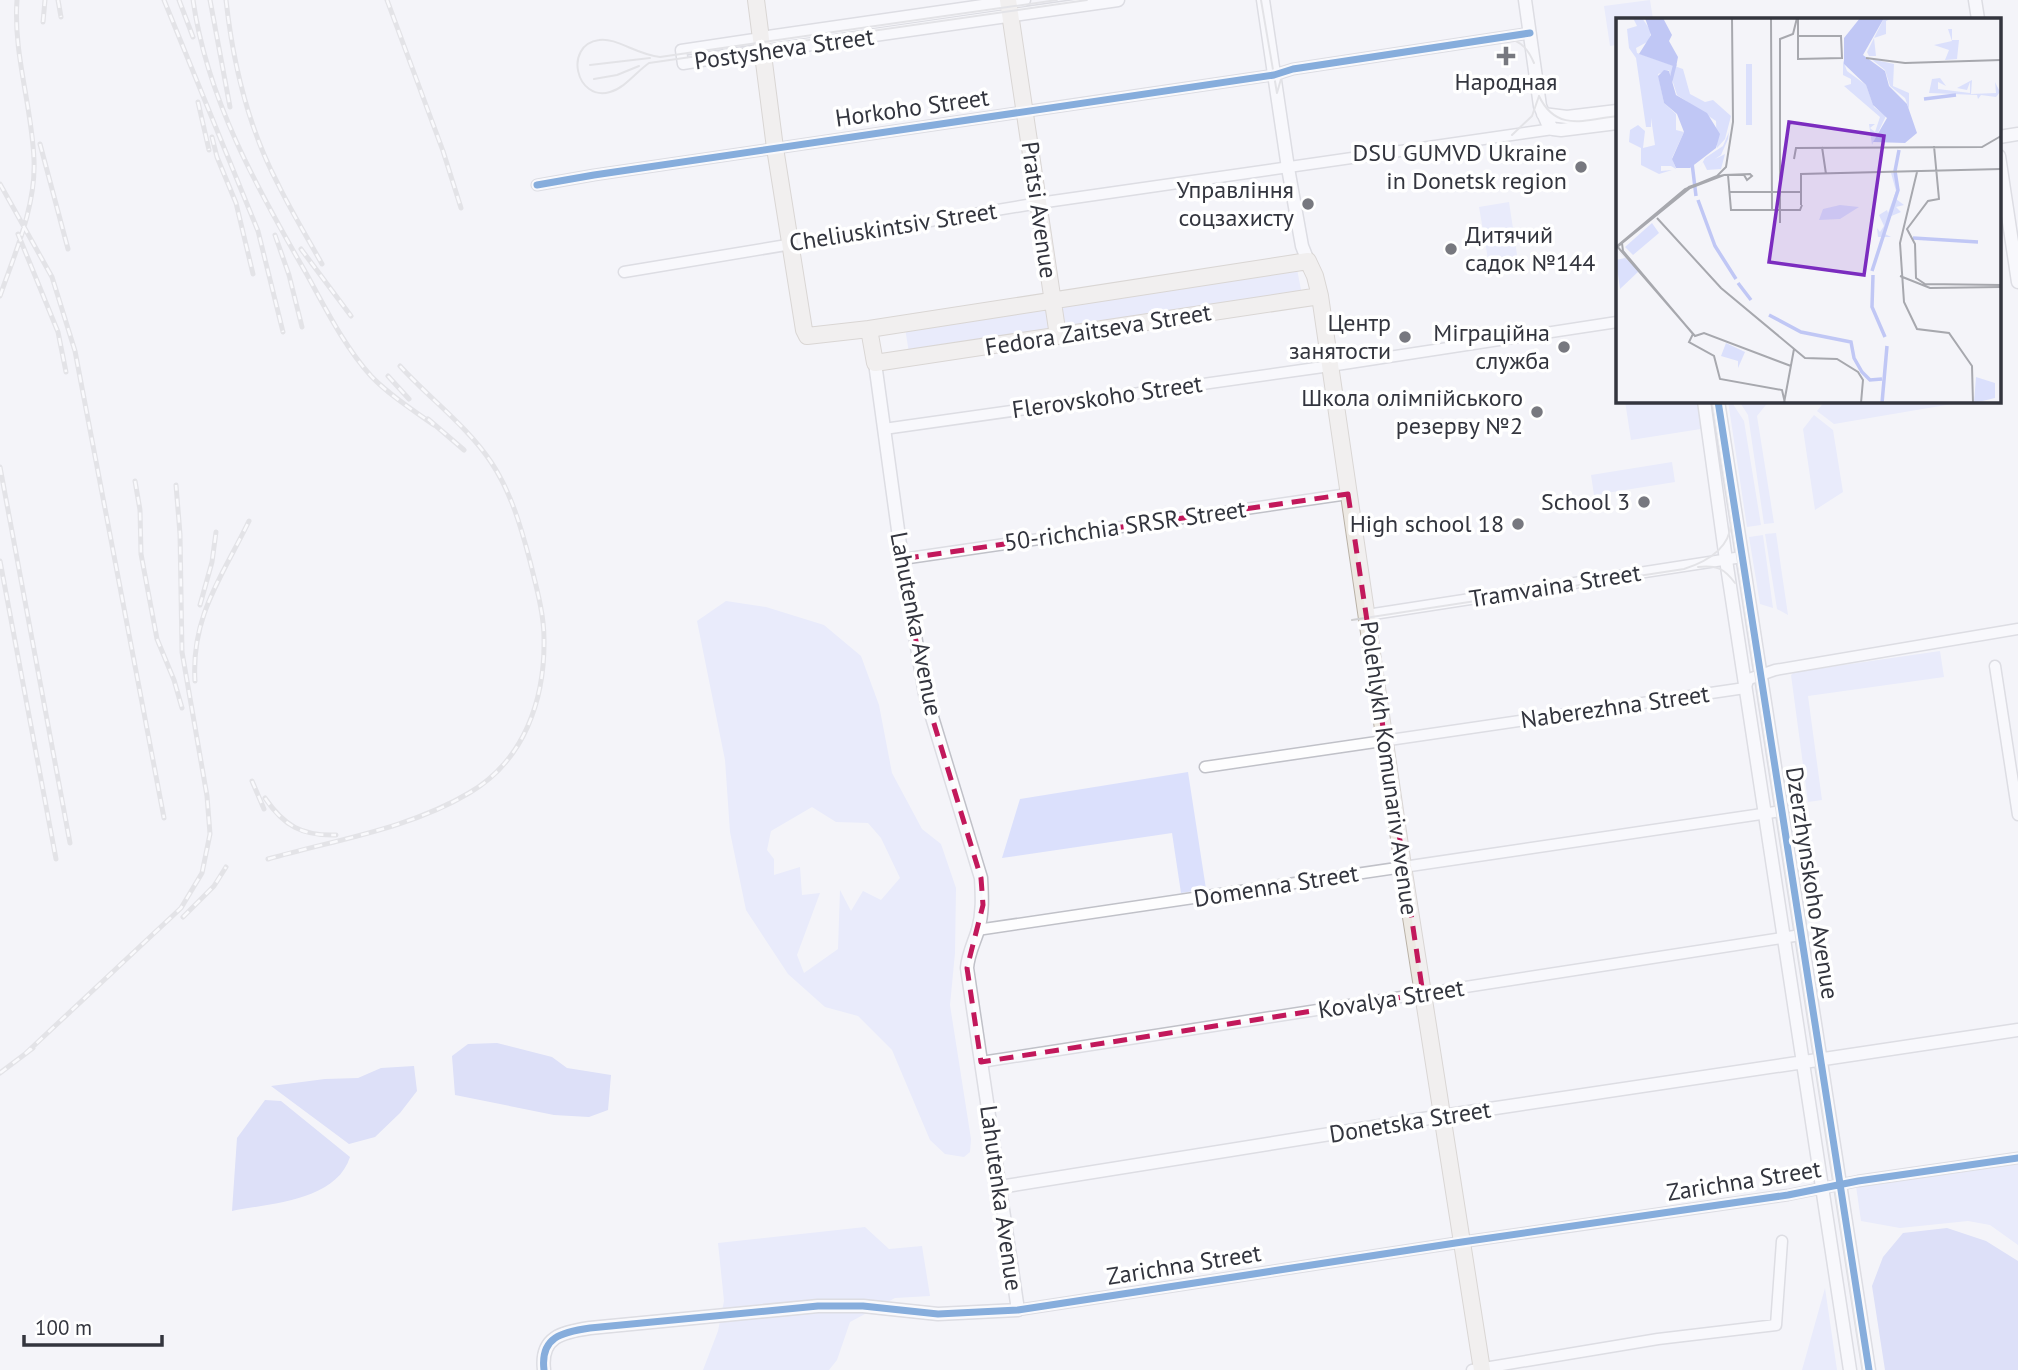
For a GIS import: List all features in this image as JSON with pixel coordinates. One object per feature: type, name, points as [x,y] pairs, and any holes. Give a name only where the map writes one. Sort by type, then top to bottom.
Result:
[{"type":"main road","points":[[756,0],[775,148],[804,330],[807,336],[869,329]]},
{"type":"main road","name":"Pratsi Avenue","points":[[1013,5],[1025,111],[1058,336]]},
{"type":"main road","name":"Polehlykh Komunariv Avenue","points":[[1308,261],[1320,296],[1403,866],[1462,1242],[1478,1370]]},
{"type":"main road","name":"Fedora Zaitseva Street","points":[[869,329],[1308,261]]},
{"type":"main road","name":"Fedora Zaitseva Street","points":[[874,363],[1320,296]]},
{"type":"main road","name":"Lahutenka Avenue","points":[[869,329],[874,363]]},
{"type":"street","name":"Postysheva Street","points":[[762,45],[681,50],[683,64],[762,45],[1013,5],[1118,0]]},
{"type":"street","points":[[1263,0],[1274,75]]},
{"type":"street","points":[[1525,0],[1539,96],[1543,114],[1553,129],[1569,130],[1616,123]]},
{"type":"street","points":[[1975,0],[1978,18]]},
{"type":"street","name":"Horkoho Street","points":[[537,185],[1274,75],[1293,69],[1530,33]]},
{"type":"street","name":"Polehlykh Komunariv Avenue","points":[[1274,75],[1302,246],[1308,261]]},
{"type":"street","points":[[1543,114],[1567,117],[1616,111]]},
{"type":"street","name":"Cheliuskintsiv Street","points":[[624,272],[1039,203],[1553,129]]},
{"type":"street","points":[[2000,137],[2018,134]]},
{"type":"street","points":[[2000,163],[2018,282]]},
{"type":"street","points":[[1330,366],[1616,322]]},
{"type":"street","name":"Lahutenka Avenue","points":[[874,363],[902,559],[926,694],[981,878],[983,905],[967,956],[967,968],[1018,1310]]},
{"type":"street","name":"Flerovskoho Street","points":[[884,429],[1330,366]]},
{"type":"street","name":"Dzerzhynskoho Avenue","points":[[1704,402],[1745,688],[1850,1370]]},
{"type":"street","name":"Dzerzhynskoho Avenue","points":[[1718,402],[1869,1370]]},
{"type":"street","name":"50-richchia SRSR Street","points":[[902,559],[1348,494]]},
{"type":"street","name":"Tramvaina Street","points":[[1367,615],[1742,558]]},
{"type":"street","name":"Naberezhna Street","points":[[1205,767],[1745,688],[1749,679],[1774,670],[2018,629]]},
{"type":"street","points":[[1995,666],[2018,815]]},
{"type":"street","name":"Domenna Street","points":[[977,930],[1782,811]]},
{"type":"street","name":"Kovalya Street","points":[[981,1062],[1801,935]]},
{"type":"street","points":[[1820,1059],[2018,1030]]},
{"type":"street","name":"Donetska Street","points":[[1000,1187],[1820,1059]]},
{"type":"street","name":"Zarichna Street","points":[[543,1364],[548,1345],[557,1337],[569,1331],[590,1328],[818,1306],[863,1306],[938,1314],[1018,1310],[2018,1158]]},
{"type":"street","points":[[1478,1370],[1658,1339],[1776,1325],[1782,1241]]},
{"type":"highlighted area","points":[[1348,494],[1423,994],[981,1062],[967,968],[983,905],[981,878],[925,694],[902,559]]},
{"type":"shaded area","points":[[1650,0],[1653,18],[1616,18],[1616,45],[1610,46],[1604,6]]},
{"type":"shaded area","points":[[1509,202],[1518,261],[1489,265],[1479,207]]},
{"type":"shaded area","points":[[1297,269],[1302,295],[1063,332],[1059,305]]},
{"type":"shaded area","points":[[1046,307],[1050,332],[909,353],[905,328]]},
{"type":"shaded area","points":[[1625,402],[1703,402],[1707,428],[1631,440]]},
{"type":"shaded area","points":[[1728,402],[1732,402],[1744,421],[1761,525],[1747,527]]},
{"type":"shaded area","points":[[1740,402],[1768,402],[1757,416],[1774,523],[1764,524],[1748,415]]},
{"type":"shaded area","points":[[1824,402],[1952,404],[1834,424],[1817,411]]},
{"type":"shaded area","points":[[1814,415],[1833,430],[1843,492],[1815,510],[1803,429]]},
{"type":"shaded area","points":[[1672,462],[1675,482],[1594,495],[1591,475]]},
{"type":"shaded area","points":[[1776,533],[1788,615],[1777,609],[1765,534]]},
{"type":"shaded area","points":[[1763,535],[1773,608],[1760,604],[1749,537]]},
{"type":"shaded area","points":[[726,601],[766,607],[824,625],[861,656],[879,705],[892,773],[922,829],[941,844],[956,888],[955,953],[950,1005],[971,1139],[970,1152],[964,1157],[945,1154],[930,1140],[892,1050],[858,1016],[825,1007],[788,974],[746,910],[730,832],[725,760],[697,621]],"holes":[[[812,807],[836,822],[868,823],[881,838],[900,878],[881,900],[863,891],[851,911],[840,890],[838,949],[804,973],[797,955],[820,893],[802,895],[800,867],[774,875],[774,859],[767,850],[771,831]]]},
{"type":"shaded area","points":[[1940,651],[1944,677],[1808,696],[1822,800],[1808,802],[1791,675],[1795,672]]},
{"type":"shaded area","points":[[1188,772],[1206,889],[1181,893],[1172,833],[1002,858],[1020,799]]},
{"type":"shaded area","points":[[2018,1161],[2018,1245],[1990,1225],[1968,1221],[1900,1228],[1861,1221],[1856,1186]]},
{"type":"shaded area","points":[[865,1227],[889,1249],[922,1246],[930,1296],[895,1298],[850,1322],[837,1360],[829,1370],[703,1370],[718,1331],[724,1301],[718,1243]]},
{"type":"shaded area","points":[[1825,1288],[1837,1370],[1802,1370]]},
{"type":"water","points":[[497,1043],[552,1057],[567,1068],[611,1075],[608,1110],[589,1117],[554,1115],[455,1095],[452,1056],[468,1044]]},
{"type":"water","points":[[414,1066],[417,1091],[400,1113],[375,1137],[349,1144],[271,1086],[358,1078],[381,1068]]},
{"type":"water","points":[[265,1100],[281,1101],[350,1157],[343,1172],[317,1191],[283,1202],[232,1211],[237,1138]]},
{"type":"water","points":[[1947,1228],[1986,1241],[2018,1261],[2018,1370],[1885,1370],[1872,1286],[1883,1257],[1903,1233]]},
{"type":"tram line","points":[[1057,0],[660,57],[612,41],[599,40],[588,44],[581,52],[578,72],[589,89],[598,93],[610,92],[626,83],[649,63],[1087,0]]},
{"type":"tram line","points":[[1261,0],[1277,93]]},
{"type":"tram line","points":[[1506,37],[1524,47],[1534,63]]},
{"type":"tram line","points":[[590,65],[650,58]]},
{"type":"tram line","points":[[594,79],[617,75],[639,66]]},
{"type":"tram line","points":[[1277,93],[1281,79],[1293,69]]},
{"type":"tram line","points":[[1539,96],[1546,107],[1562,119],[1582,121],[1616,116]]},
{"type":"tram line","points":[[1512,135],[1532,116],[1539,96]]},
{"type":"tram line","points":[[1713,402],[1863,1370]]},
{"type":"tram line","points":[[1352,620],[1684,569],[1715,554],[1726,541],[1731,524]]},
{"type":"tram line","points":[[1698,567],[1719,569],[1735,583]]},
{"type":"railway","points":[[0,296],[28,212],[34,177],[33,140],[16,20],[17,0]]},
{"type":"railway","points":[[43,22],[45,0]]},
{"type":"railway","points":[[58,0],[61,17]]},
{"type":"railway","points":[[164,0],[258,231],[283,332]]},
{"type":"railway","points":[[179,0],[193,37]]},
{"type":"railway","points":[[193,0],[210,72],[236,142],[328,314],[371,376],[393,396],[434,425]]},
{"type":"railway","points":[[210,0],[230,107]]},
{"type":"railway","points":[[226,0],[233,48],[250,118],[267,162],[322,264]]},
{"type":"railway","points":[[387,0],[443,151],[461,208]]},
{"type":"railway","points":[[198,102],[209,150]]},
{"type":"railway","points":[[212,137],[217,157],[236,203],[253,274]]},
{"type":"railway","points":[[40,144],[68,249]]},
{"type":"railway","points":[[0,184],[52,277],[75,351],[164,818]]},
{"type":"railway","points":[[18,234],[58,332],[66,372]]},
{"type":"railway","points":[[275,235],[289,275],[302,327]]},
{"type":"railway","points":[[301,249],[351,316]]},
{"type":"railway","points":[[268,859],[396,825],[422,816],[469,793],[488,780],[504,764],[517,746],[535,706],[543,662],[543,619],[527,548],[510,498],[498,473],[481,449],[400,366]]},
{"type":"railway","points":[[388,376],[409,399]]},
{"type":"railway","points":[[428,419],[464,450]]},
{"type":"railway","points":[[0,467],[70,843]]},
{"type":"railway","points":[[135,481],[140,510],[141,554],[157,639],[182,708]]},
{"type":"railway","points":[[25,1054],[181,908],[202,873],[210,834],[207,796],[182,652],[180,534],[176,485]]},
{"type":"railway","points":[[195,681],[195,658],[203,617],[249,521]]},
{"type":"railway","points":[[200,605],[212,562],[216,532]]},
{"type":"railway","points":[[0,561],[56,859]]},
{"type":"railway","points":[[252,781],[264,809]]},
{"type":"railway","points":[[265,798],[279,816],[295,827],[313,834],[336,835]]},
{"type":"railway","points":[[183,917],[214,886],[226,867]]},
{"type":"railway","points":[[0,1073],[33,1048]]},
{"type":"cycle path","points":[[537,185],[1274,75],[1293,69],[1530,33]]},
{"type":"cycle path","points":[[1718,402],[1869,1370]]},
{"type":"cycle path","points":[[544,1370],[549,1343],[562,1334],[590,1328],[818,1306],[863,1306],[938,1314],[1018,1310],[2018,1158]]},
{"type":"place","name":"Народная","points":[[1506,56]]},
{"type":"place","name":"DSU GUMVD Ukraine in Donetsk region","points":[[1581,167]]},
{"type":"place","name":"Управління соцзахисту","points":[[1308,204]]},
{"type":"place","name":"Дитячий садок №144","points":[[1451,249]]},
{"type":"place","name":"Центр занятости","points":[[1405,337]]},
{"type":"place","name":"Міграційна служба","points":[[1564,347]]},
{"type":"place","name":"Школа олімпійського резерву №2","points":[[1537,412]]},
{"type":"place","name":"School 3","points":[[1644,502]]},
{"type":"place","name":"High school 18","points":[[1518,524]]}]
